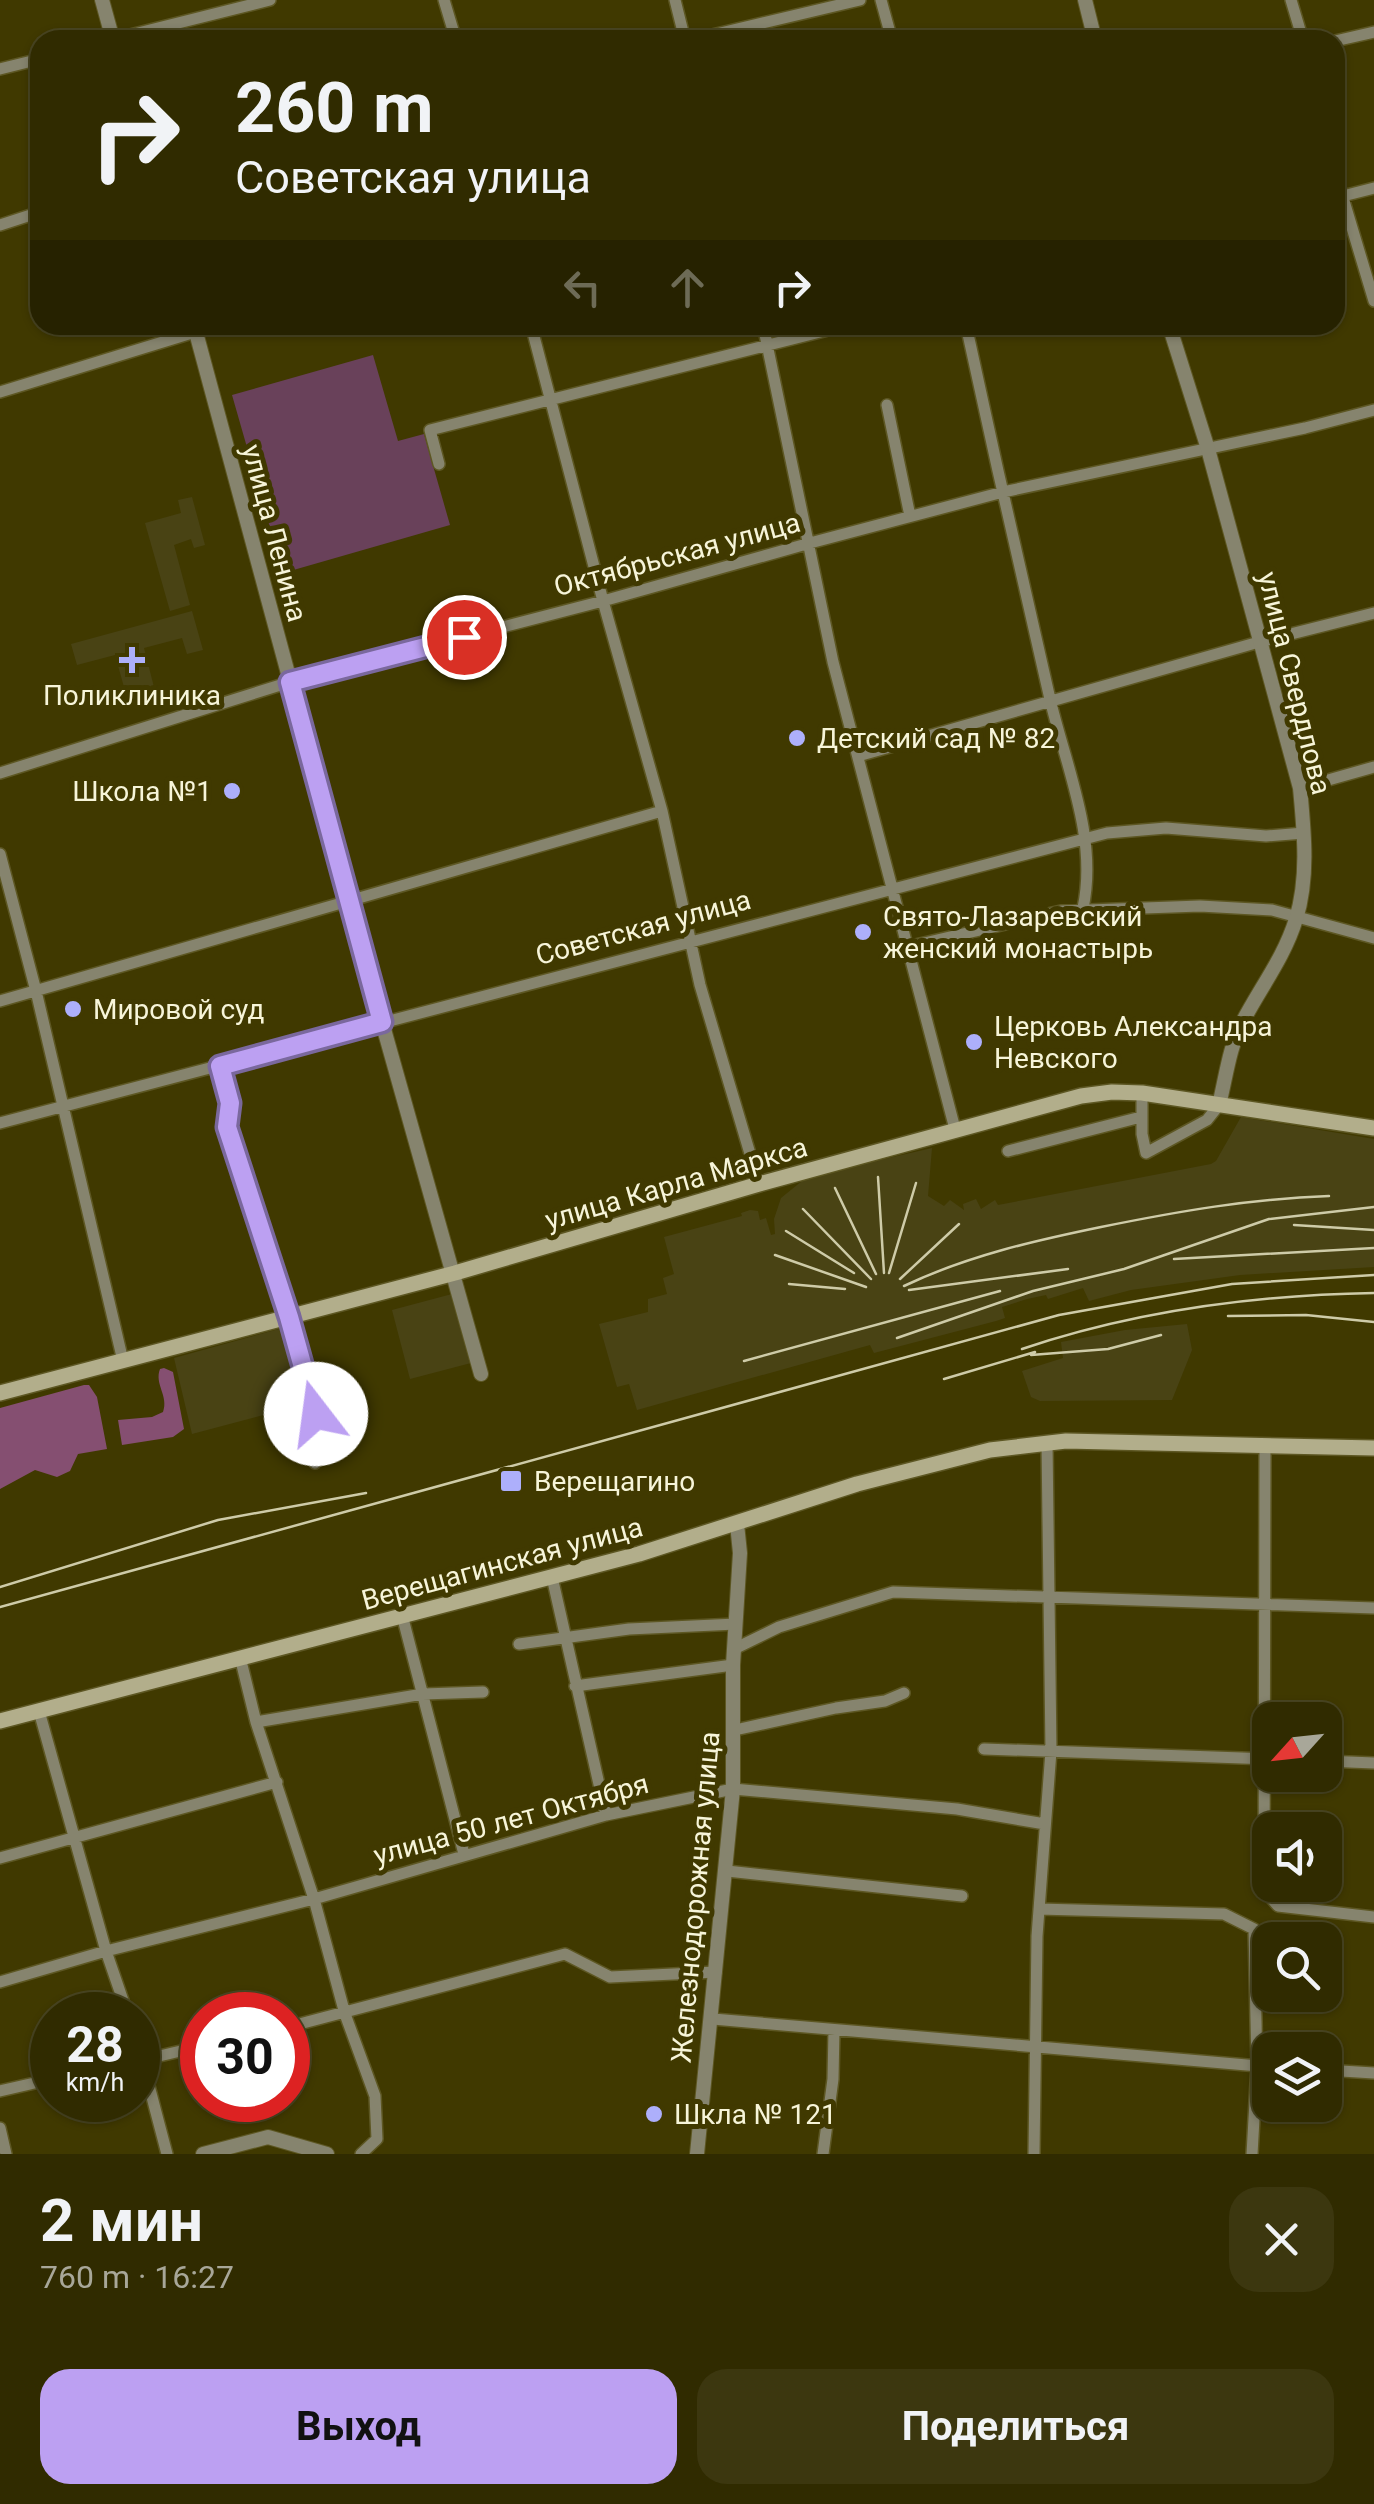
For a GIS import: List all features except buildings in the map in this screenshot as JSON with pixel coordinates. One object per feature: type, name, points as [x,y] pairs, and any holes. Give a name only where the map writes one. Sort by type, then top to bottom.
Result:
[{"type":"main road","name":"улица Карла Маркса","points":[[0,1394],[455,1274],[759,1184],[1081,1096],[1142,1094],[1374,1128]]},
{"type":"main road","name":"Верещагинская улица","points":[[0,1721],[552,1577],[737,1524],[839,1489],[990,1450],[1047,1443],[1374,1448]]},
{"type":"street","points":[[102,0],[110,30]]},
{"type":"street","points":[[152,30],[270,0]]},
{"type":"street","points":[[444,0],[453,30]]},
{"type":"street","points":[[675,0],[685,30]]},
{"type":"street","points":[[731,30],[860,0]]},
{"type":"street","points":[[881,0],[889,30]]},
{"type":"street","points":[[1085,0],[1092,30]]},
{"type":"street","points":[[1291,0],[1300,30]]},
{"type":"street","points":[[1345,39],[1374,32]]},
{"type":"street","points":[[0,70],[30,62]]},
{"type":"street","points":[[1345,196],[1374,188]]},
{"type":"street","points":[[0,226],[30,216]]},
{"type":"street","points":[[1345,218],[1374,302]]},
{"type":"street","points":[[0,392],[174,335]]},
{"type":"street","name":"улица Ленина","points":[[197,335],[480,1374]]},
{"type":"street","points":[[534,335],[662,812],[704,1001],[759,1184]]},
{"type":"street","points":[[766,335],[834,662],[955,1129]]},
{"type":"street","points":[[439,464],[430,430],[808,335]]},
{"type":"street","points":[[968,335],[1051,703],[1086,838],[1088,866],[1083,908]]},
{"type":"street","name":"улица Свердлова","points":[[1172,335],[1208,448],[1300,788],[1304,833],[1303,886],[1297,916],[1286,948],[1234,1042],[1219,1105]]},
{"type":"street","points":[[888,406],[910,516]]},
{"type":"street","name":"Октябрьская улица","points":[[0,773],[290,682],[910,516],[1374,410]]},
{"type":"street","points":[[858,756],[1258,642],[1374,613]]},
{"type":"street","points":[[1300,788],[1374,767]]},
{"type":"street","points":[[0,1001],[662,812]]},
{"type":"street","name":"Советская улица","points":[[0,1123],[1086,838],[1166,828],[1266,836],[1304,833]]},
{"type":"street","points":[[0,854],[122,1361]]},
{"type":"street","points":[[907,947],[1008,921],[1083,908],[1238,906],[1297,916],[1374,938]]},
{"type":"street","points":[[220,1066],[230,1103],[227,1127],[316,1414],[316,1463]]},
{"type":"street","points":[[1142,1094],[1146,1153],[1206,1120],[1219,1105]]},
{"type":"street","points":[[1008,1151],[1142,1118]]},
{"type":"street","points":[[1034,2154],[1039,1910],[1051,1752],[1047,1443]]},
{"type":"street","points":[[1265,1447],[1267,1702]]},
{"type":"street","name":"Железнодорожная улица","points":[[697,2154],[733,1789],[733,1666],[740,1552],[737,1524]]},
{"type":"street","points":[[552,1577],[606,1815]]},
{"type":"street","points":[[734,1649],[780,1626],[893,1592],[1374,1608]]},
{"type":"street","points":[[402,1615],[464,1854]]},
{"type":"street","points":[[518,1644],[629,1629],[736,1624]]},
{"type":"street","points":[[240,1657],[345,2014],[375,2096],[378,2139],[361,2154]]},
{"type":"street","points":[[574,1686],[733,1666]]},
{"type":"street","points":[[256,1722],[424,1694],[483,1692]]},
{"type":"street","points":[[735,1730],[884,1701],[904,1693]]},
{"type":"street","points":[[39,1711],[120,1992]]},
{"type":"street","points":[[984,1749],[1252,1758]]},
{"type":"street","points":[[1342,1762],[1374,1763]]},
{"type":"street","points":[[0,1858],[277,1782]]},
{"type":"street","name":"улица 50 лет Октября","points":[[0,1982],[314,1899],[606,1815],[733,1789],[958,1809],[1044,1824]]},
{"type":"street","points":[[1267,1792],[1264,1890],[1278,1906],[1374,1917]]},
{"type":"street","points":[[726,1871],[962,1896]]},
{"type":"street","points":[[1039,1910],[1224,1914],[1254,1929],[1262,2032]]},
{"type":"street","points":[[310,2022],[565,1954],[610,1977],[716,1972]]},
{"type":"street","points":[[713,2019],[1252,2065]]},
{"type":"street","points":[[824,2154],[834,2030]]},
{"type":"street","points":[[1342,2071],[1374,2073]]},
{"type":"street","points":[[0,2091],[30,2084]]},
{"type":"street","points":[[158,2122],[167,2154]]},
{"type":"street","points":[[1252,2154],[1256,2122]]},
{"type":"street","points":[[0,2128],[6,2154]]},
{"type":"street","points":[[203,2154],[268,2136],[327,2154]]},
{"type":"shaded area","points":[[373,355],[398,441],[424,434],[450,525],[283,573],[232,395]]},
{"type":"shaded area","points":[[192,497],[205,545],[194,548],[191,539],[174,545],[190,605],[170,611],[145,523],[181,513],[178,500]]},
{"type":"shaded area","name":"Поликлиника","points":[[192,611],[203,650],[187,654],[182,638],[144,648],[156,695],[105,709],[100,693],[124,687],[115,655],[77,665],[71,644]]},
{"type":"shaded area","points":[[1241,1117],[1374,1139],[1374,1267],[1240,1275],[1131,1290],[1089,1301],[1083,1288],[1048,1299],[1046,1295],[1002,1307],[1005,1318],[996,1321],[874,1353],[870,1345],[637,1410],[629,1384],[617,1387],[599,1324],[648,1312],[648,1299],[667,1294],[663,1278],[674,1274],[664,1237],[742,1216],[750,1210],[758,1211],[760,1220],[766,1218],[771,1235],[775,1234],[774,1219],[781,1198],[802,1181],[932,1148],[928,1196],[944,1206],[950,1200],[964,1210],[963,1204],[976,1199],[981,1209],[995,1200],[998,1205],[1211,1164]]},
{"type":"shaded area","points":[[452,1294],[471,1363],[410,1379],[392,1310]]},
{"type":"shaded area","points":[[1187,1324],[1192,1350],[1172,1400],[1040,1401],[1031,1397],[1022,1371],[1063,1358],[1061,1342]]},
{"type":"shaded area","points":[[286,1327],[305,1404],[192,1434],[174,1358]]},
{"type":"shaded area","points":[[164,1368],[173,1372],[184,1429],[173,1437],[122,1445],[118,1420],[163,1412],[159,1374]]},
{"type":"shaded area","points":[[89,1385],[97,1397],[107,1449],[78,1454],[70,1471],[57,1477],[35,1470],[0,1489],[0,1408]]},
{"type":"railway","points":[[878,1177],[884,1273]]},
{"type":"railway","points":[[889,1273],[916,1183]]},
{"type":"railway","points":[[835,1188],[876,1274]]},
{"type":"railway","points":[[904,1286],[976,1258],[1076,1232],[1215,1207],[1329,1196]]},
{"type":"railway","points":[[897,1338],[1033,1291],[1124,1269],[1269,1219],[1374,1207]]},
{"type":"railway","points":[[803,1209],[871,1279]]},
{"type":"railway","points":[[900,1279],[959,1224]]},
{"type":"railway","points":[[1294,1225],[1374,1230]]},
{"type":"railway","points":[[786,1231],[854,1273]]},
{"type":"railway","points":[[1174,1259],[1374,1248]]},
{"type":"railway","points":[[775,1255],[866,1287]]},
{"type":"railway","points":[[909,1290],[1068,1269]]},
{"type":"railway","points":[[0,1607],[1059,1315],[1232,1284],[1374,1275]]},
{"type":"railway","points":[[789,1284],[845,1289]]},
{"type":"railway","points":[[744,1361],[1000,1291]]},
{"type":"railway","points":[[1022,1349],[1152,1315],[1285,1297],[1374,1293]]},
{"type":"railway","points":[[1228,1316],[1306,1315],[1374,1322]]},
{"type":"railway","points":[[1031,1355],[1108,1349],[1161,1335]]},
{"type":"railway","points":[[944,1379],[1035,1352]]},
{"type":"railway","points":[[0,1587],[218,1520],[366,1493]]},
{"type":"place","name":"Поликлиника","points":[[132,660]]},
{"type":"place","name":"Детский сад № 82","points":[[797,738]]},
{"type":"place","name":"Школа №1","points":[[232,791]]},
{"type":"place","name":"Свято-Лазаревский женский монастырь","points":[[863,932]]},
{"type":"place","name":"Мировой суд","points":[[73,1009]]},
{"type":"place","name":"Церковь Александра Невского","points":[[974,1042]]},
{"type":"place","name":"Верещагино","points":[[511,1481]]},
{"type":"place","name":"Шкла № 121","points":[[654,2114]]},
{"type":"route","points":[[316,1414],[227,1127],[230,1103],[220,1066],[382,1022],[290,682],[464,637]]}]
